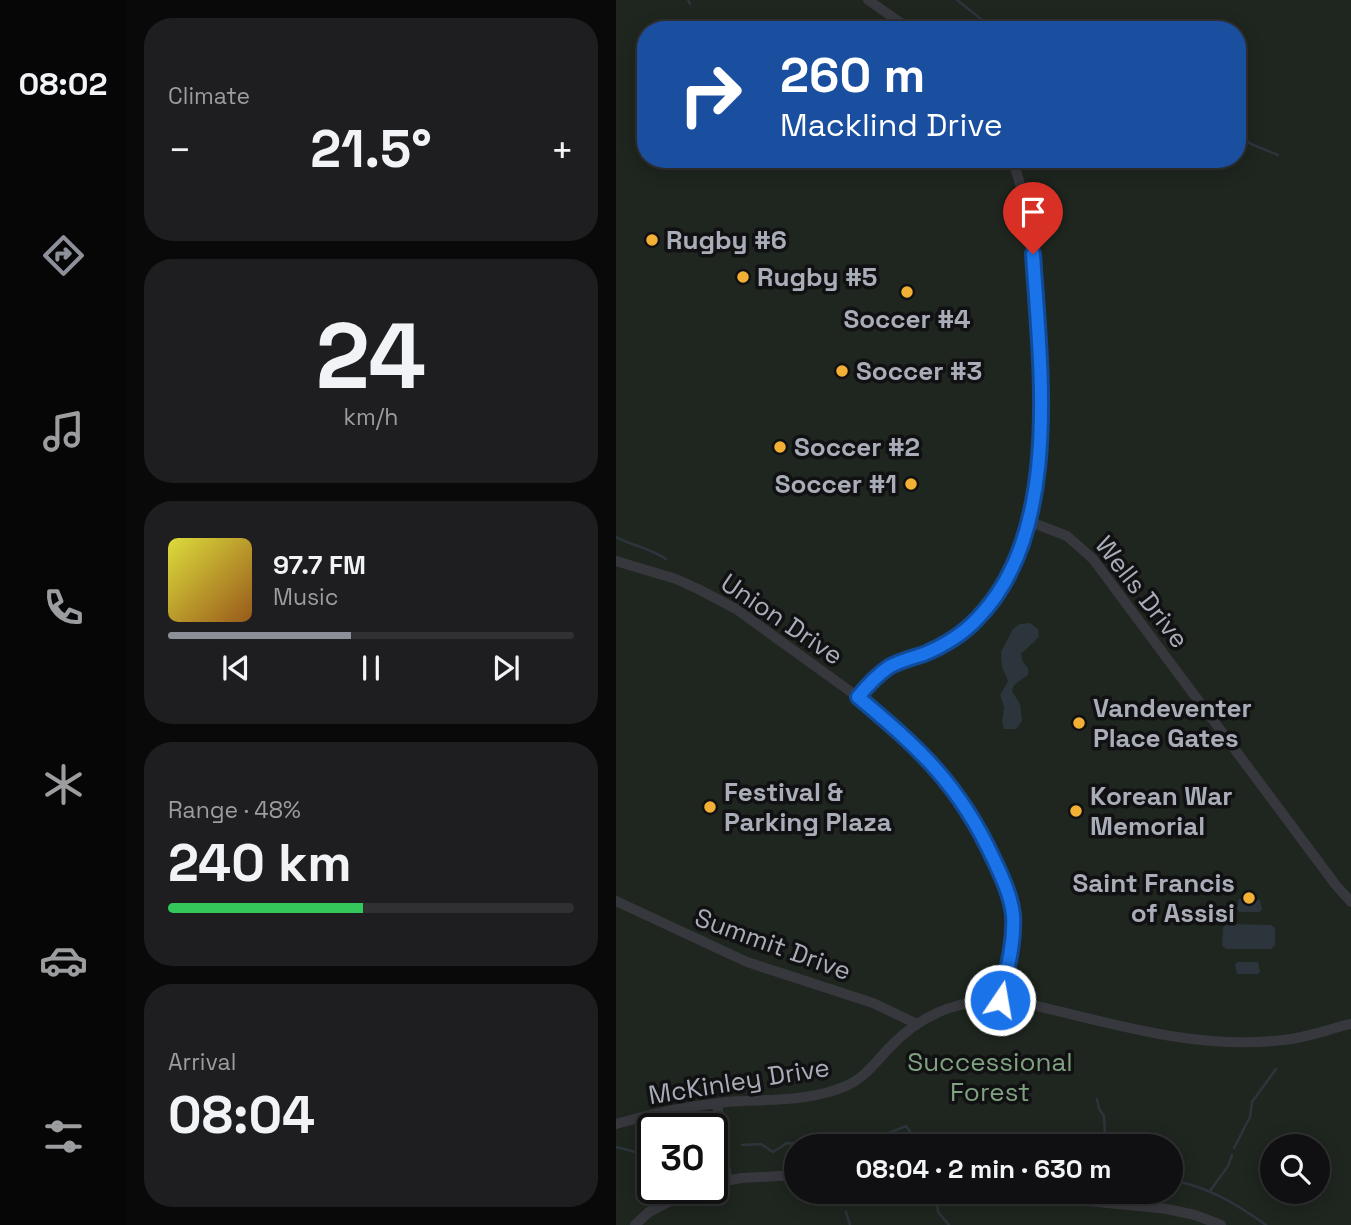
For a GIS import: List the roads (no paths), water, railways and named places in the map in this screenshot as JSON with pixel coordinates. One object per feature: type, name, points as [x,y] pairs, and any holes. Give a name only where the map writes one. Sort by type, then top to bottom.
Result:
[{"type":"street","points":[[868,0],[898,21]]},
{"type":"street","points":[[858,697],[890,666],[934,649],[976,621],[1003,587],[1028,521],[1039,464],[1039,363],[1031,233],[1015,168]]},
{"type":"street","name":"Wells Drive","points":[[1028,521],[1067,536],[1093,559],[1351,902]]},
{"type":"street","name":"Union Drive","points":[[616,561],[676,579],[717,598],[753,621],[858,697],[935,765],[952,786],[983,836],[1009,897],[1013,918],[1011,948],[1000,1000]]},
{"type":"street","name":"Summit Drive","points":[[616,901],[747,962],[873,1003],[917,1024]]},
{"type":"street","name":"McKinley Drive","points":[[616,1124],[677,1108],[794,1097],[848,1085],[868,1071],[900,1037],[917,1024],[957,1005],[984,1000],[1019,1002],[1157,1034],[1213,1042],[1282,1040],[1351,1022]]},
{"type":"street","points":[[718,1103],[719,1113]]},
{"type":"street","points":[[728,1180],[784,1176]]},
{"type":"street","points":[[635,1225],[649,1212],[664,1204]]},
{"type":"street","points":[[1118,1204],[1167,1209],[1195,1215],[1221,1225]]},
{"type":"waterway","points":[[688,0],[690,4]]},
{"type":"waterway","points":[[957,0],[984,21]]},
{"type":"waterway","points":[[1246,140],[1278,155]]},
{"type":"waterway","points":[[616,537],[666,559]]},
{"type":"waterway","points":[[1234,1148],[1250,1117],[1252,1102],[1276,1069]]},
{"type":"waterway","points":[[1097,1099],[1104,1116],[1105,1134]]},
{"type":"waterway","points":[[886,1134],[906,1126],[912,1134]]},
{"type":"waterway","points":[[742,1145],[761,1144],[773,1152],[784,1145]]},
{"type":"waterway","points":[[616,1147],[637,1152]]},
{"type":"waterway","points":[[1210,1191],[1228,1166],[1232,1155]]},
{"type":"waterway","points":[[1183,1183],[1221,1197],[1266,1225]]},
{"type":"waterway","points":[[937,1204],[938,1212],[949,1225]]},
{"type":"waterway","points":[[846,1212],[850,1225]]},
{"type":"place","name":"Rugby #6","points":[[652,240]]},
{"type":"place","name":"Rugby #5","points":[[743,277]]},
{"type":"place","name":"Soccer #4","points":[[907,292]]},
{"type":"place","name":"Soccer #3","points":[[842,371]]},
{"type":"place","name":"Soccer #2","points":[[780,447]]},
{"type":"place","name":"Soccer #1","points":[[911,484]]},
{"type":"place","name":"Vandeventer Place Gates","points":[[1079,723]]},
{"type":"place","name":"Festival & Parking Plaza","points":[[710,807]]},
{"type":"place","name":"Korean War Memorial","points":[[1076,811]]},
{"type":"place","name":"Saint Francis of Assisi","points":[[1249,898]]},
{"type":"park label","name":"Successional Forest","points":[[990,1077]]}]
